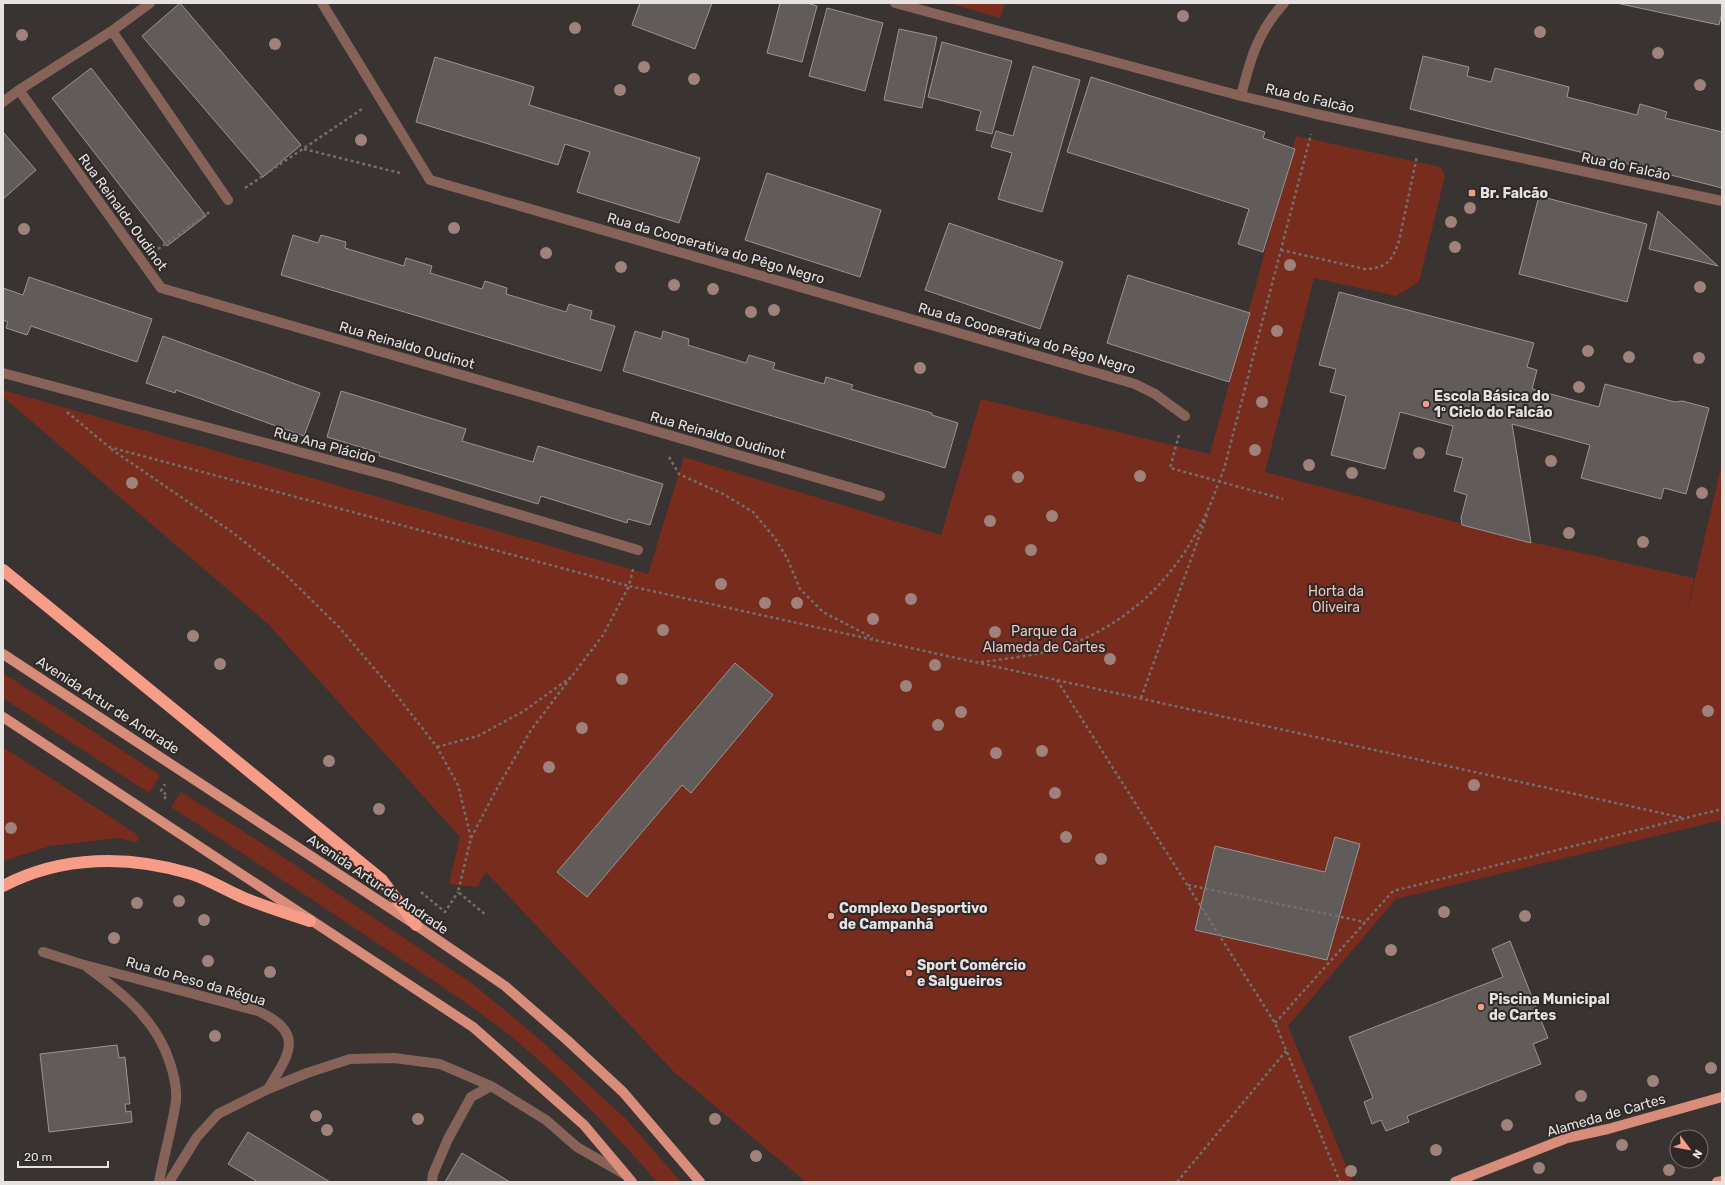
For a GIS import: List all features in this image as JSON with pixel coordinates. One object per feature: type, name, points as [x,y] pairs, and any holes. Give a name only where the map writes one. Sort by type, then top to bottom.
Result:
[{"type":"highway","points":[[3,570],[382,880],[416,925]]},
{"type":"highway","points":[[3,886],[21,876],[69,863],[118,861],[150,863],[193,874],[244,898],[310,921]]},
{"type":"main road","name":"Avenida Artur de Andrade","points":[[3,654],[416,925],[505,986],[567,1040],[622,1092],[700,1182]]},
{"type":"main road","points":[[3,717],[472,1027],[584,1125],[630,1179]]},
{"type":"main road","name":"Alameda de Cartes","points":[[1455,1182],[1567,1138],[1608,1129],[1722,1097]]},
{"type":"main road","points":[[1717,1182],[1722,1181]]},
{"type":"street","points":[[3,102],[19,90],[112,31],[150,3]]},
{"type":"street","points":[[322,3],[381,97],[430,180]]},
{"type":"street","name":"Rua do Falcão","points":[[895,3],[1241,96],[1316,114],[1722,201]]},
{"type":"street","points":[[1241,96],[1252,55],[1264,30],[1284,3]]},
{"type":"street","points":[[112,31],[228,200]]},
{"type":"street","name":"Rua Reinaldo Oudinot","points":[[19,90],[140,261],[161,288],[880,496]]},
{"type":"street","name":"Rua da Cooperativa do Pêgo Negro","points":[[430,180],[1135,384],[1156,394],[1185,416]]},
{"type":"street","name":"Rua Ana Plácido","points":[[3,373],[393,477],[638,550]]},
{"type":"street","name":"Rua do Peso da Régua","points":[[43,952],[81,964],[258,1011],[270,1017],[283,1027],[290,1041],[284,1064],[268,1089]]},
{"type":"street","points":[[81,964],[105,981],[139,1010],[154,1028],[166,1050],[174,1076],[176,1101],[159,1182]]},
{"type":"street","points":[[169,1182],[197,1137],[218,1114],[268,1089],[307,1073],[350,1059],[394,1058],[440,1064],[490,1086],[546,1120],[577,1147],[630,1179]]},
{"type":"street","points":[[432,1182],[433,1174],[448,1139],[471,1097],[490,1086]]},
{"type":"path","points":[[140,261],[381,97]]},
{"type":"path","points":[[979,662],[1030,656],[1078,642],[1107,628],[1137,606],[1166,579],[1191,542],[1210,506],[1224,469],[1316,114]]},
{"type":"path","points":[[1281,250],[1365,269],[1377,268],[1388,263],[1395,253],[1399,241],[1421,137]]},
{"type":"path","points":[[304,149],[430,180]]},
{"type":"path","points":[[63,409],[109,447],[232,532],[285,574],[338,626],[391,688],[437,747],[458,785],[471,838]]},
{"type":"path","points":[[1185,416],[1170,468],[1283,499]]},
{"type":"path","points":[[655,431],[679,474],[725,495],[753,512],[774,537],[787,558],[800,589],[823,612],[877,640]]},
{"type":"path","points":[[109,447],[629,586],[1684,818]]},
{"type":"path","points":[[1141,698],[1219,482]]},
{"type":"path","points":[[486,915],[458,892],[471,838],[495,792],[532,730],[603,635],[629,586],[638,550]]},
{"type":"path","points":[[437,747],[478,736],[524,711],[574,675]]},
{"type":"path","points":[[1057,680],[1274,1024],[1340,1182]]},
{"type":"path","points":[[162,802],[167,795],[161,791],[168,778]]},
{"type":"path","points":[[1274,1024],[1392,891],[1722,809]]},
{"type":"path","points":[[1187,885],[1366,922]]},
{"type":"path","points":[[1177,1182],[1286,1051]]},
{"type":"green space","points":[[949,3],[1005,3],[1000,18]]},
{"type":"green space","points":[[1296,136],[1441,167],[1445,176],[1419,282],[1396,296],[1314,278],[1265,472],[1536,543],[1694,578],[1686,617],[1722,463],[1722,820],[1396,899],[1288,1026],[1353,1182],[806,1182],[673,1071],[486,872],[477,887],[449,884],[460,837],[268,624],[3,397],[3,390],[648,574],[684,457],[941,535],[981,399],[1210,454]]},
{"type":"green space","points":[[3,673],[160,775],[149,793],[3,698]]},
{"type":"green space","points":[[3,747],[135,833],[139,838],[138,841],[135,842],[118,838],[50,846],[3,861]]},
{"type":"green space","points":[[181,792],[274,851],[473,984],[538,1038],[628,1121],[681,1182],[657,1182],[611,1130],[562,1081],[510,1036],[475,1009],[171,807]]},
{"type":"building","points":[[180,3],[301,145],[263,177],[142,36]]},
{"type":"building","points":[[640,3],[712,3],[695,49],[632,25]]},
{"type":"building","points":[[780,3],[807,3],[817,6],[802,62],[767,53]]},
{"type":"building","points":[[1616,3],[1722,3],[1722,13],[1719,25]]},
{"type":"building","points":[[827,8],[883,23],[865,91],[809,76]]},
{"type":"building","points":[[899,29],[937,37],[922,108],[884,100]]},
{"type":"building","points":[[942,42],[1012,61],[992,134],[976,130],[981,111],[928,97]]},
{"type":"building","points":[[1423,56],[1469,67],[1467,76],[1491,82],[1495,68],[1569,87],[1567,97],[1637,115],[1640,104],[1667,112],[1665,118],[1722,132],[1722,188],[1410,109]]},
{"type":"building","points":[[435,57],[534,87],[529,105],[700,158],[679,223],[577,192],[590,152],[565,144],[558,165],[416,122]]},
{"type":"building","points":[[1033,66],[1080,80],[1042,212],[998,199],[1012,153],[991,147],[996,131],[1013,136]]},
{"type":"building","points":[[91,68],[206,216],[167,246],[52,98]]},
{"type":"building","points":[[1091,77],[1265,132],[1263,138],[1295,149],[1263,252],[1238,244],[1249,209],[1067,152]]},
{"type":"building","points":[[3,132],[36,170],[3,199]]},
{"type":"building","points":[[767,173],[881,210],[860,277],[745,240]]},
{"type":"building","points":[[1539,196],[1647,224],[1627,302],[1519,274]]},
{"type":"building","points":[[1658,211],[1718,266],[1649,249]]},
{"type":"building","points":[[949,223],[1063,262],[1040,329],[925,290]]},
{"type":"building","points":[[293,235],[318,243],[321,235],[346,242],[345,248],[404,266],[406,258],[432,266],[430,273],[482,289],[485,281],[507,288],[506,294],[566,312],[569,304],[592,311],[590,319],[615,326],[601,371],[281,275]]},
{"type":"building","points":[[1128,275],[1250,313],[1229,382],[1107,343]]},
{"type":"building","points":[[29,277],[152,319],[137,362],[31,326],[27,335],[6,328],[8,322],[3,320],[3,288],[23,295]]},
{"type":"building","points":[[1339,292],[1534,343],[1527,367],[1537,370],[1532,389],[1599,407],[1605,384],[1675,402],[1682,401],[1709,408],[1686,494],[1664,488],[1661,499],[1581,478],[1590,445],[1512,424],[1531,543],[1462,525],[1461,518],[1467,495],[1454,491],[1463,458],[1446,454],[1453,426],[1400,412],[1385,469],[1331,455],[1346,396],[1330,392],[1336,369],[1319,365]]},
{"type":"building","points":[[635,331],[661,339],[663,331],[689,339],[688,345],[746,363],[749,355],[775,363],[773,369],[824,384],[826,377],[853,385],[851,389],[932,413],[932,415],[958,423],[945,468],[623,371]]},
{"type":"building","points":[[163,336],[320,393],[304,436],[176,390],[175,393],[146,383]]},
{"type":"building","points":[[341,391],[466,429],[462,441],[533,462],[538,446],[663,484],[650,525],[628,519],[627,523],[541,496],[538,504],[379,456],[380,453],[327,437]]},
{"type":"building","points":[[735,663],[773,695],[691,793],[682,785],[587,897],[557,872]]},
{"type":"building","points":[[1335,837],[1360,844],[1327,960],[1195,930],[1215,846],[1325,872]]},
{"type":"building","name":"Piscina Municipal de Cartes","points":[[1510,941],[1548,1038],[1533,1044],[1541,1064],[1407,1116],[1409,1122],[1386,1131],[1381,1120],[1372,1124],[1364,1102],[1373,1098],[1349,1037],[1503,977],[1492,949]]},
{"type":"building","points":[[117,1045],[119,1058],[125,1057],[130,1104],[125,1104],[126,1112],[131,1111],[132,1122],[49,1132],[40,1054]]},
{"type":"building","points":[[248,1132],[330,1182],[258,1182],[228,1164]]},
{"type":"building","points":[[462,1153],[510,1182],[445,1182]]},
{"type":"place","name":"Br. Falcão","points":[[1472,193]]},
{"type":"place","name":"Escola Básica do 1º Ciclo do Falcão","points":[[1426,404]]},
{"type":"place","name":"Complexo Desportivo de Campanhã","points":[[831,916]]},
{"type":"place","name":"Sport Comércio e Salgueiros","points":[[909,973]]},
{"type":"place","name":"Piscina Municipal de Cartes","points":[[1481,1007]]},
{"type":"park label","name":"Horta da Oliveira","points":[[1336,600]]},
{"type":"park label","name":"Parque da Alameda de Cartes","points":[[1044,640]]}]
